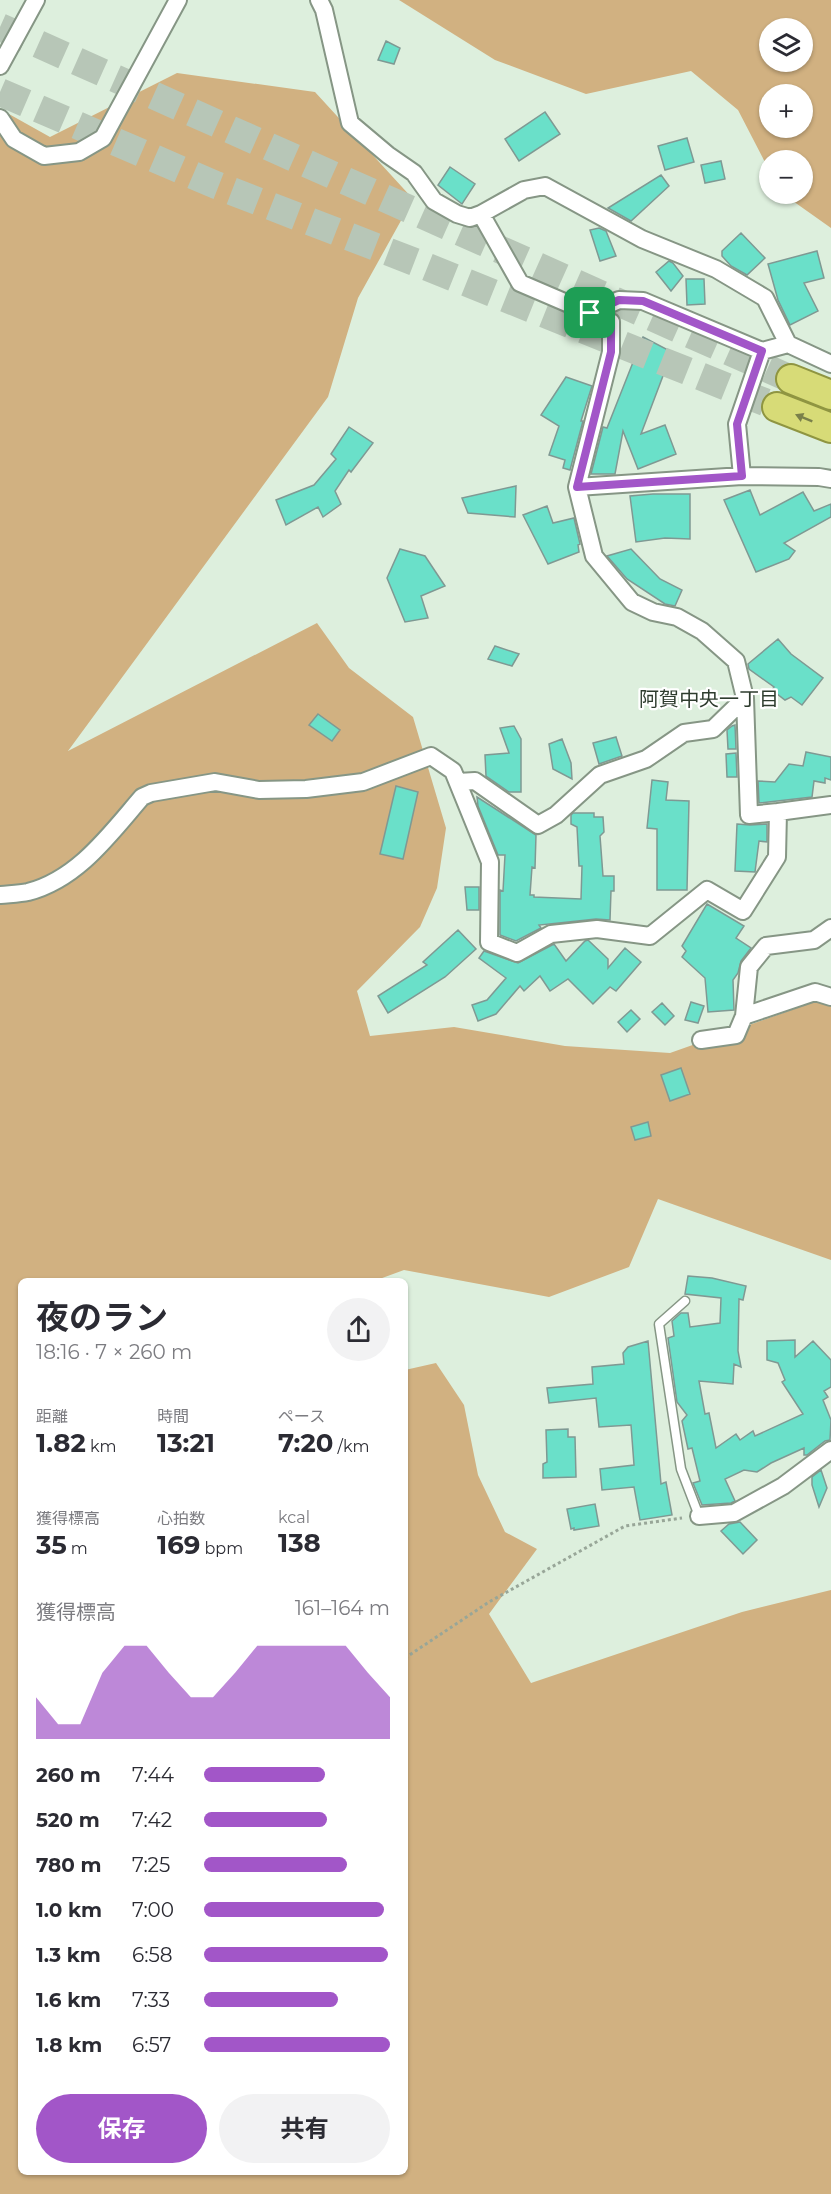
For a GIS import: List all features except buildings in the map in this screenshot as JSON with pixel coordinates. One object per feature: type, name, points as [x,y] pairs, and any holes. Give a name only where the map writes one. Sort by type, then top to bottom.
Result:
[{"type":"highway","points":[[791,379],[831,395]]},
{"type":"highway","points":[[777,407],[831,429]]},
{"type":"street","points":[[0,66],[36,0]]},
{"type":"street","points":[[0,118],[14,139],[44,156],[79,152],[103,138],[178,0]]},
{"type":"street","points":[[319,0],[324,10],[341,92],[350,123],[388,155],[414,173],[434,201],[470,218],[482,214],[524,190],[544,186],[642,239],[716,269],[765,298],[788,344],[831,364]]},
{"type":"street","points":[[482,214],[520,283],[611,322],[611,352],[577,487],[594,556],[632,602],[653,612],[676,617],[702,631],[736,661],[745,698],[749,815],[831,805]]},
{"type":"street","points":[[590,313],[619,300],[643,301],[762,351],[788,344]]},
{"type":"street","points":[[742,476],[737,424],[762,351]]},
{"type":"street","points":[[577,487],[742,476],[831,479]]},
{"type":"street","points":[[458,782],[475,782],[538,825],[556,815],[600,775],[646,759],[684,733],[713,729],[745,698]]},
{"type":"street","points":[[0,895],[28,892],[65,876],[91,855],[142,797],[152,793],[215,782],[260,790],[306,789],[363,782],[431,756],[453,771],[490,862],[489,942],[517,953],[551,934],[597,929],[650,936],[707,890],[743,911],[777,857],[778,812]]},
{"type":"street","points":[[701,1040],[736,1035],[744,1016],[749,967],[765,946],[814,940],[831,928]]},
{"type":"street","points":[[744,1016],[815,992],[831,997]]},
{"type":"street","points":[[699,1516],[734,1513],[783,1486],[831,1450]]},
{"type":"lane","points":[[685,1301],[659,1324],[681,1469],[699,1516]]},
{"type":"path","points":[[408,1656],[489,1602],[625,1526],[699,1516]]},
{"type":"shaded area","points":[[399,0],[831,0],[831,228],[797,204],[813,204],[813,150],[759,151],[738,110],[691,71],[586,94],[495,60]]},
{"type":"shaded area","points":[[177,73],[315,92],[413,199],[358,298],[328,397],[68,751],[317,623],[349,668],[413,717],[446,828],[437,888],[420,927],[357,991],[370,1036],[454,1027],[565,1046],[670,1053],[831,996],[831,1260],[658,1199],[629,1267],[549,1297],[404,1270],[382,1278],[18,1278],[18,2175],[408,2175],[408,1369],[436,1363],[464,1405],[478,1475],[505,1532],[537,1549],[489,1614],[531,1683],[742,1612],[831,1590],[831,2194],[0,2194],[0,109],[50,137]]},
{"type":"tunnel","points":[[0,27],[791,379]]},
{"type":"tunnel","points":[[0,92],[216,185],[777,407]]},
{"type":"district","name":"阿賀中央一丁目","points":[[709,699]]},
{"type":"route","points":[[619,300],[643,301],[762,351],[737,424],[742,476],[577,487],[611,352],[611,322],[590,313],[619,300]]}]
